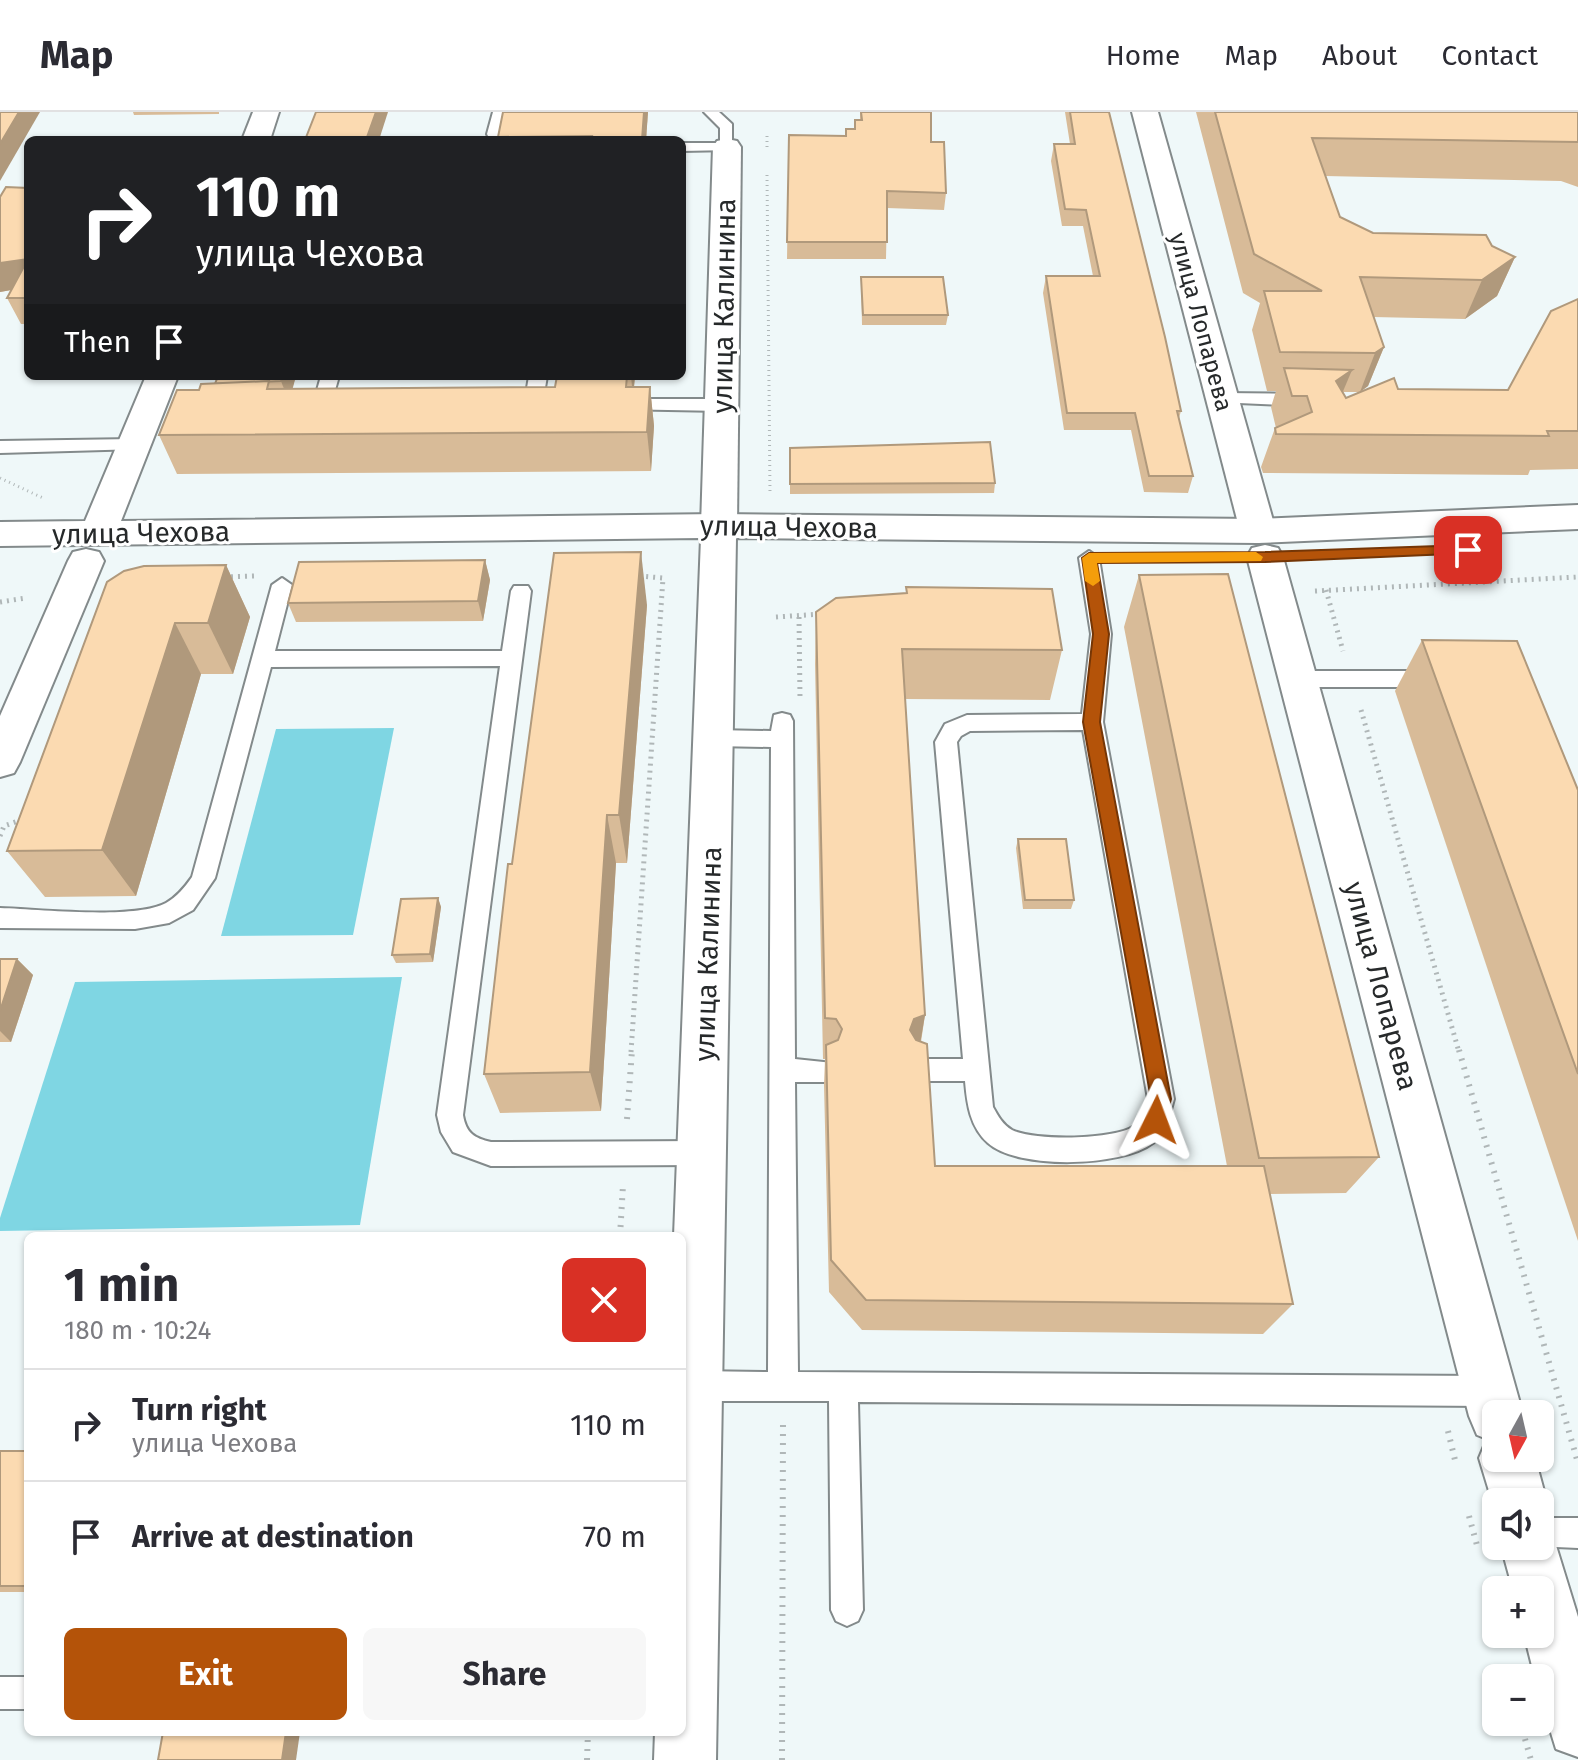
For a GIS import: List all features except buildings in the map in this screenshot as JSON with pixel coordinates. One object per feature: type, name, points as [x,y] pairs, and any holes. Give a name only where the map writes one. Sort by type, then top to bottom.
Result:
[{"type":"main road","points":[[257,136],[266,112]]},
{"type":"main road","name":"улица Лопарева","points":[[1145,112],[1491,1400]]},
{"type":"main road","name":"улица Калинина","points":[[686,1726],[729,129]]},
{"type":"main road","points":[[0,762],[134,445],[158,414],[162,380]]},
{"type":"main road","name":"улица Чехова","points":[[0,562],[92,547],[719,540],[1266,560],[1578,517]]},
{"type":"main road","name":"улица Чехова","points":[[0,534],[92,547]]},
{"type":"main road","name":"улица Чехова","points":[[719,540],[1089,558],[1266,560],[1578,544]]},
{"type":"main road","points":[[1534,1560],[1578,1727]]},
{"type":"main road","name":"улица Калинина","points":[[685,1760],[686,1736]]},
{"type":"lane","points":[[495,136],[500,112]]},
{"type":"lane","points":[[686,145],[729,129],[711,112]]},
{"type":"lane","points":[[322,408],[329,380]]},
{"type":"lane","points":[[532,406],[537,380]]},
{"type":"lane","points":[[1222,398],[1314,400]]},
{"type":"lane","points":[[607,406],[722,405]]},
{"type":"lane","points":[[0,447],[134,445]]},
{"type":"lane","points":[[1089,558],[1101,634],[1092,722],[1161,1099],[1156,1120],[1140,1137],[1117,1146],[1032,1147],[1009,1143],[990,1129],[980,1107],[946,742],[953,730],[967,723],[1092,722]]},
{"type":"lane","points":[[0,918],[146,918],[171,912],[190,898],[203,878],[282,585]]},
{"type":"lane","points":[[521,591],[451,1125],[458,1142],[478,1152],[702,1153]]},
{"type":"lane","points":[[263,659],[511,658]]},
{"type":"lane","points":[[1299,679],[1459,679]]},
{"type":"lane","points":[[714,738],[781,730],[783,1388]]},
{"type":"lane","points":[[783,1070],[824,1071]]},
{"type":"lane","points":[[919,1070],[977,1070]]},
{"type":"lane","points":[[696,1386],[1482,1403]]},
{"type":"lane","points":[[843,1387],[847,1610]]},
{"type":"lane","points":[[1554,1533],[1578,1533]]},
{"type":"lane","points":[[0,1693],[24,1693]]},
{"type":"path","points":[[767,136],[767,152]]},
{"type":"path","points":[[767,168],[770,503]]},
{"type":"path","points":[[0,478],[56,504]]},
{"type":"path","points":[[1266,560],[1326,590],[1578,577]]},
{"type":"path","points":[[620,1232],[663,578],[635,575]]},
{"type":"path","points":[[214,577],[261,576]]},
{"type":"path","points":[[1326,590],[1578,1463]]},
{"type":"path","points":[[776,617],[828,614]]},
{"type":"path","points":[[0,836],[4,826],[31,816]]},
{"type":"path","points":[[587,1760],[588,1736]]},
{"type":"shaded area","points":[[394,728],[353,935],[221,936],[276,729]]},
{"type":"shaded area","points":[[402,977],[360,1225],[0,1231],[0,1218],[75,982]]},
{"type":"slow traffic","points":[[1093,581],[1089,558],[1256,557]]},
{"type":"route","points":[[1156,1120],[1161,1099],[1092,722],[1101,634],[1089,558],[1265,557],[1468,550]]}]
